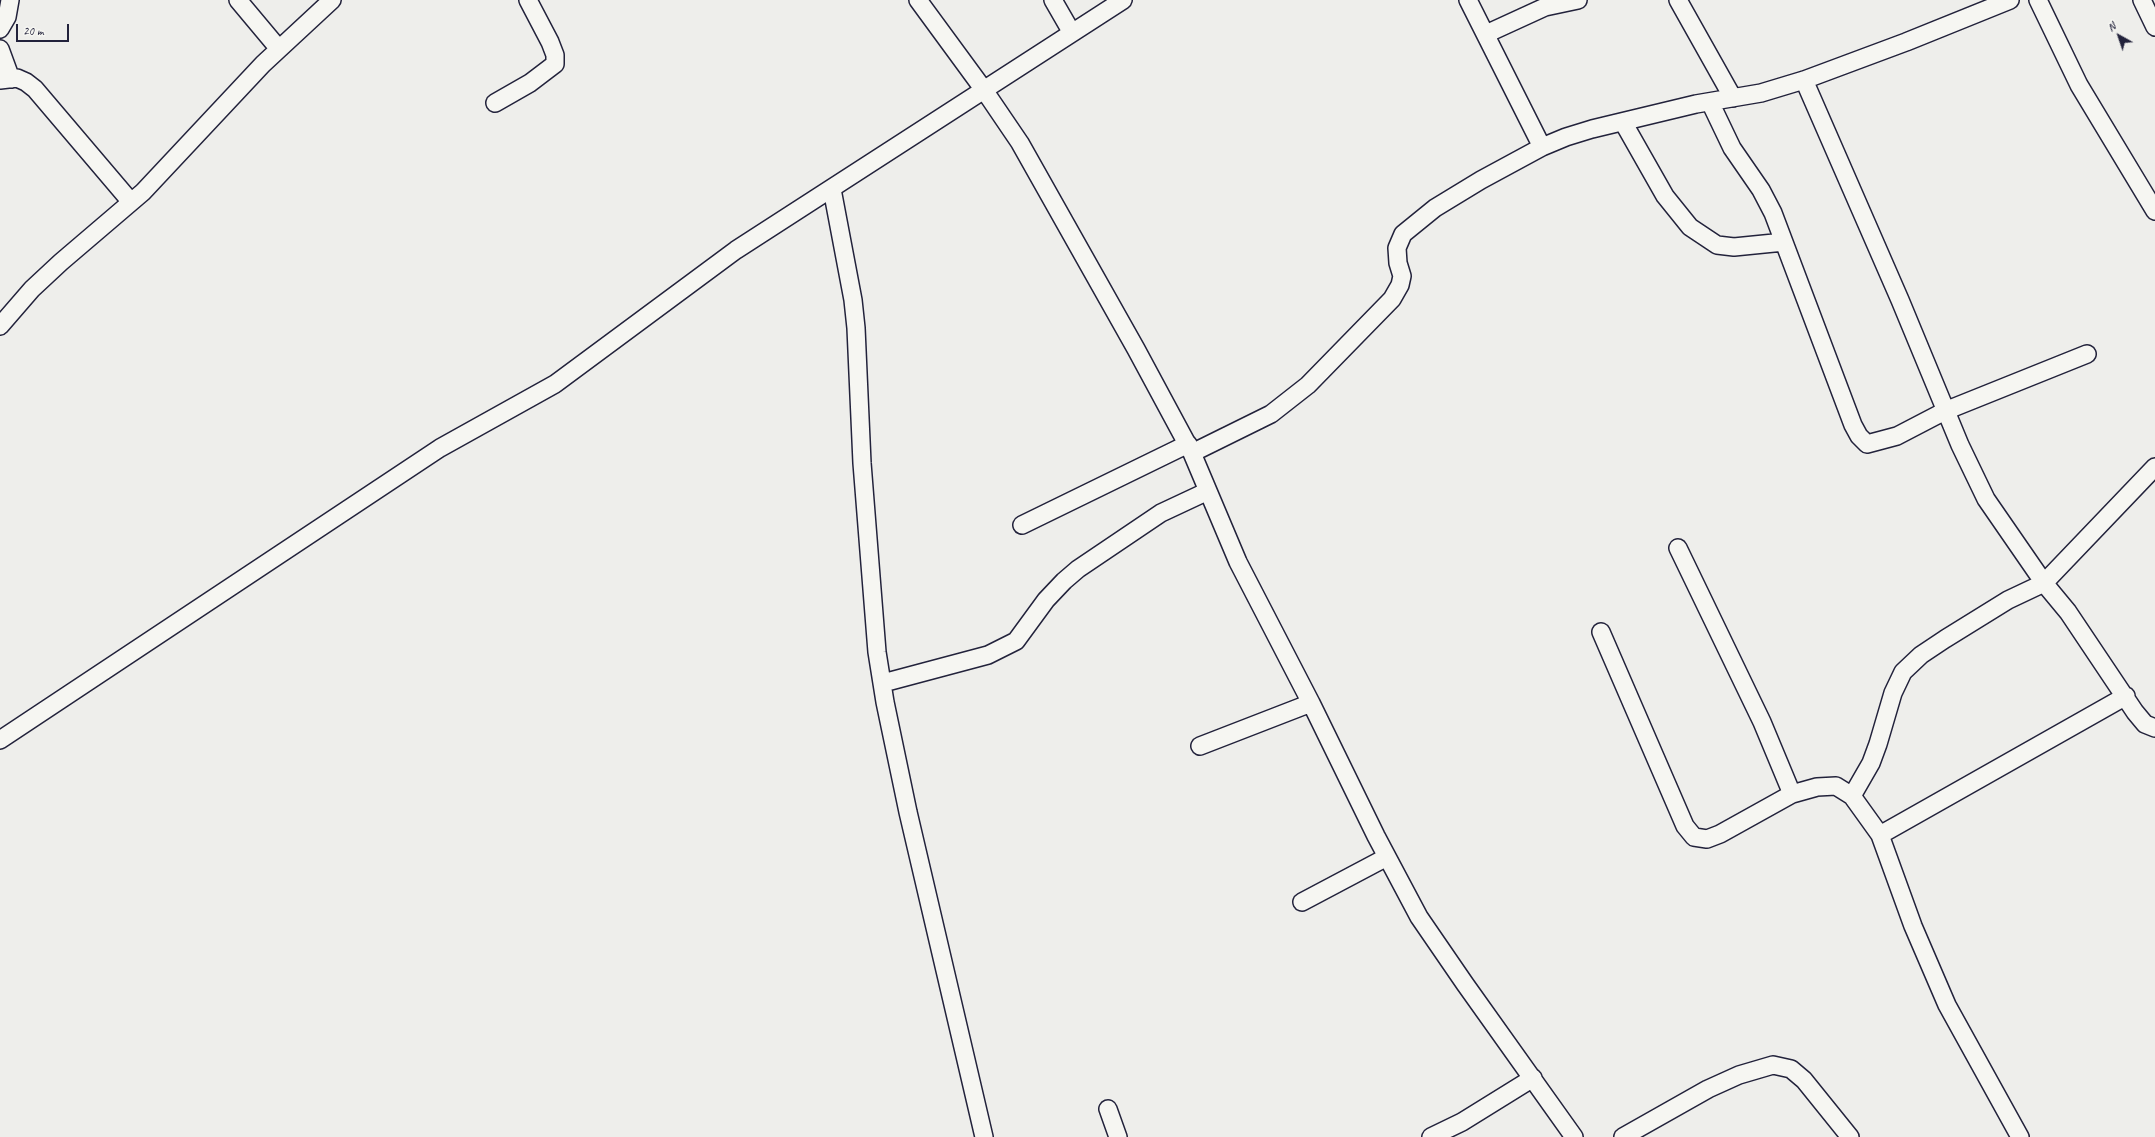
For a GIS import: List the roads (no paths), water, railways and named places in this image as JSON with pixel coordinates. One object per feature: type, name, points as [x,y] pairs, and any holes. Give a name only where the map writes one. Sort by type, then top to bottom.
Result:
[{"type":"street","points":[[0,29],[7,17],[10,0]]},
{"type":"street","points":[[238,0],[279,49]]},
{"type":"street","points":[[0,326],[32,289],[131,202],[164,170],[262,64],[332,0]]},
{"type":"street","points":[[495,103],[530,83],[555,64],[550,42],[528,0]]},
{"type":"street","points":[[918,0],[984,90],[1020,143],[1047,188],[1190,448],[1238,562],[1311,703],[1386,857],[1419,917],[1574,1137]]},
{"type":"street","points":[[1053,0],[1072,33]]},
{"type":"street","points":[[0,740],[440,448],[555,384],[736,250],[1123,0]]},
{"type":"street","points":[[1468,0],[1542,147]]},
{"type":"street","points":[[1486,34],[1545,7],[1578,0]]},
{"type":"street","points":[[1678,0],[1733,98]]},
{"type":"street","points":[[1022,525],[1190,448],[1246,428],[1288,402],[1308,385],[1392,299],[1400,285],[1402,276],[1398,263],[1397,248],[1403,234],[1435,208],[1481,180],[1542,147],[1592,129],[1710,102],[1761,93],[1804,80],[1906,42],[2010,0]]},
{"type":"street","points":[[2038,0],[2079,85],[2155,211]]},
{"type":"street","points":[[2142,0],[2155,27]]},
{"type":"street","points":[[0,49],[5,79],[26,82],[35,89],[131,202]]},
{"type":"street","points":[[1804,80],[1900,300],[1945,411],[1986,499],[2044,583],[2068,612],[2145,724],[2155,728]]},
{"type":"street","points":[[1710,102],[1732,148],[1761,190],[1773,213],[1859,436],[1867,444],[1898,436],[1945,411],[2087,354]]},
{"type":"street","points":[[1623,122],[1665,196],[1690,227],[1717,245],[1734,248],[1784,242]]},
{"type":"street","points":[[832,189],[855,321],[862,463],[872,593],[882,683],[908,812],[984,1137]]},
{"type":"street","points":[[1852,796],[1870,763],[1878,744],[1893,693],[1903,672],[1921,655],[1945,638],[2008,600],[2044,583],[2155,467]]},
{"type":"street","points":[[882,683],[988,655],[1016,641],[1046,600],[1078,569],[1161,512],[1208,491]]},
{"type":"street","points":[[1678,548],[1762,722],[1792,794]]},
{"type":"street","points":[[1601,632],[1685,826],[1694,838],[1707,839],[1720,834],[1792,794],[1817,787],[1836,786],[1852,796],[1880,835],[1916,932],[1947,1005],[2020,1137]]},
{"type":"street","points":[[1880,835],[2126,696]]},
{"type":"street","points":[[1200,746],[1311,703]]},
{"type":"street","points":[[1302,902],[1386,857]]},
{"type":"street","points":[[1623,1137],[1708,1089],[1739,1075],[1773,1065],[1791,1069],[1804,1080],[1850,1137]]},
{"type":"street","points":[[1431,1137],[1462,1122],[1533,1078]]},
{"type":"street","points":[[1108,1109],[1118,1137]]}]
